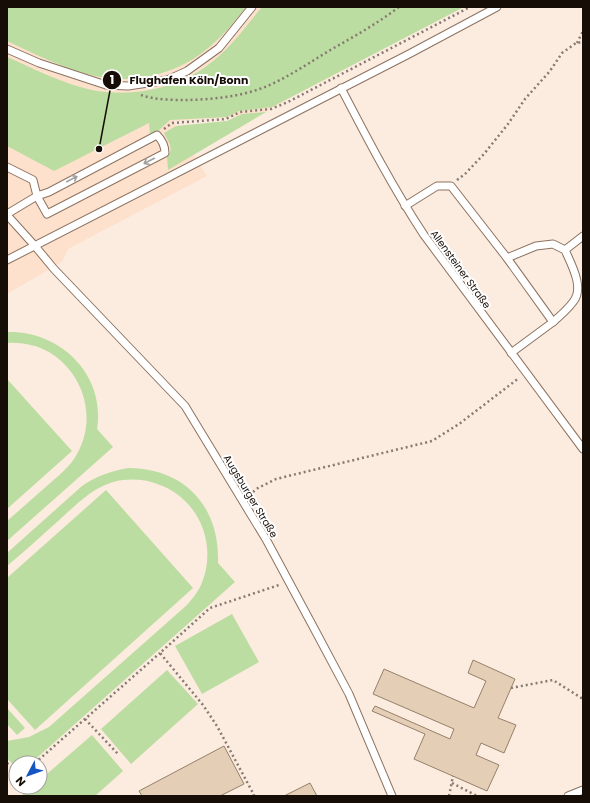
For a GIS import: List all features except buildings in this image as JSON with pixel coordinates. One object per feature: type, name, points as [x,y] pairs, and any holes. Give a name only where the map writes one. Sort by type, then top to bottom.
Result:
[{"type":"lane","points":[[7,50],[39,64],[106,86],[134,85],[167,80],[187,71],[219,48],[252,7]]},
{"type":"lane","points":[[7,260],[497,7]]},
{"type":"lane","name":"Allensteiner Straße","points":[[341,88],[374,152],[405,206],[451,272],[583,449]]},
{"type":"lane","points":[[7,167],[33,180],[37,196],[47,214],[165,153],[165,148],[161,139],[157,135],[49,192],[37,196],[7,214]]},
{"type":"lane","points":[[405,206],[437,186],[452,186],[507,258],[553,322]]},
{"type":"lane","name":"Augsburger Straße","points":[[7,214],[54,269],[185,406],[242,500],[289,582],[349,694],[392,796]]},
{"type":"lane","points":[[565,250],[583,236]]},
{"type":"lane","points":[[507,258],[536,246],[553,244],[565,250],[576,276],[577,292],[574,301],[553,322],[511,353]]},
{"type":"lane","points":[[568,796],[583,790]]},
{"type":"path","points":[[134,85],[137,94],[146,97],[163,99],[205,100],[248,93],[271,85],[293,74],[373,25],[399,7]]},
{"type":"path","points":[[157,135],[172,123],[226,119],[240,112],[271,109],[288,102],[470,7]]},
{"type":"path","points":[[452,186],[484,154],[508,124],[525,99],[550,71],[562,53],[576,43],[583,31]]},
{"type":"path","points":[[576,43],[583,42]]},
{"type":"path","points":[[242,500],[258,488],[276,479],[432,441],[459,424],[526,373]]},
{"type":"path","points":[[44,755],[210,608],[289,582]]},
{"type":"path","points":[[160,653],[203,705],[217,726],[254,795],[253,796]]},
{"type":"path","points":[[512,688],[553,680],[583,699]]},
{"type":"path","points":[[85,718],[118,754]]},
{"type":"path","points":[[449,796],[453,776]]},
{"type":"path","points":[[452,783],[477,796]]},
{"type":"shaded area","points":[[7,7],[462,7],[260,115],[173,121],[207,176],[68,249],[62,262],[7,294]]},
{"type":"green space","points":[[7,7],[246,7],[218,39],[195,58],[168,71],[139,78],[124,79],[95,76],[83,73],[50,61],[7,41]]},
{"type":"green space","points":[[262,7],[464,7],[272,107],[239,111],[227,117],[170,120],[158,131],[150,134],[149,123],[54,171],[7,146],[7,57],[60,80],[92,90],[124,93],[156,89],[186,78],[213,61],[233,42]]},
{"type":"green space","points":[[266,112],[168,170],[167,157],[171,148],[164,133],[176,126],[227,121],[242,114]]},
{"type":"green space","points":[[7,332],[26,333],[45,339],[61,348],[75,360],[86,374],[94,391],[98,409],[97,429],[113,447],[7,541],[7,521],[62,473],[74,459],[83,439],[87,419],[84,399],[76,380],[64,364],[48,352],[29,344],[7,343]]},
{"type":"green space","points":[[7,379],[72,451],[7,509]]},
{"type":"green space","points":[[128,468],[148,470],[166,475],[182,483],[195,494],[205,508],[213,525],[217,543],[218,563],[235,582],[40,755],[8,755],[8,759],[7,741],[29,737],[49,727],[187,605],[197,593],[201,585],[206,570],[207,555],[206,540],[202,526],[186,501],[174,492],[149,481],[125,480],[113,482],[97,489],[76,505],[7,566],[7,553],[82,486],[104,474]]},
{"type":"green space","points":[[106,490],[193,588],[35,730],[7,699],[7,578]]},
{"type":"green space","points":[[232,614],[259,662],[202,694],[175,646]]},
{"type":"green space","points":[[167,670],[198,704],[131,764],[101,729]]},
{"type":"green space","points":[[7,708],[25,728],[17,735],[7,724]]},
{"type":"green space","points":[[92,735],[123,771],[95,796],[21,796],[48,795],[48,773]]},
{"type":"place","name":"Flughafen Köln/Bonn","points":[[99,149]]}]
